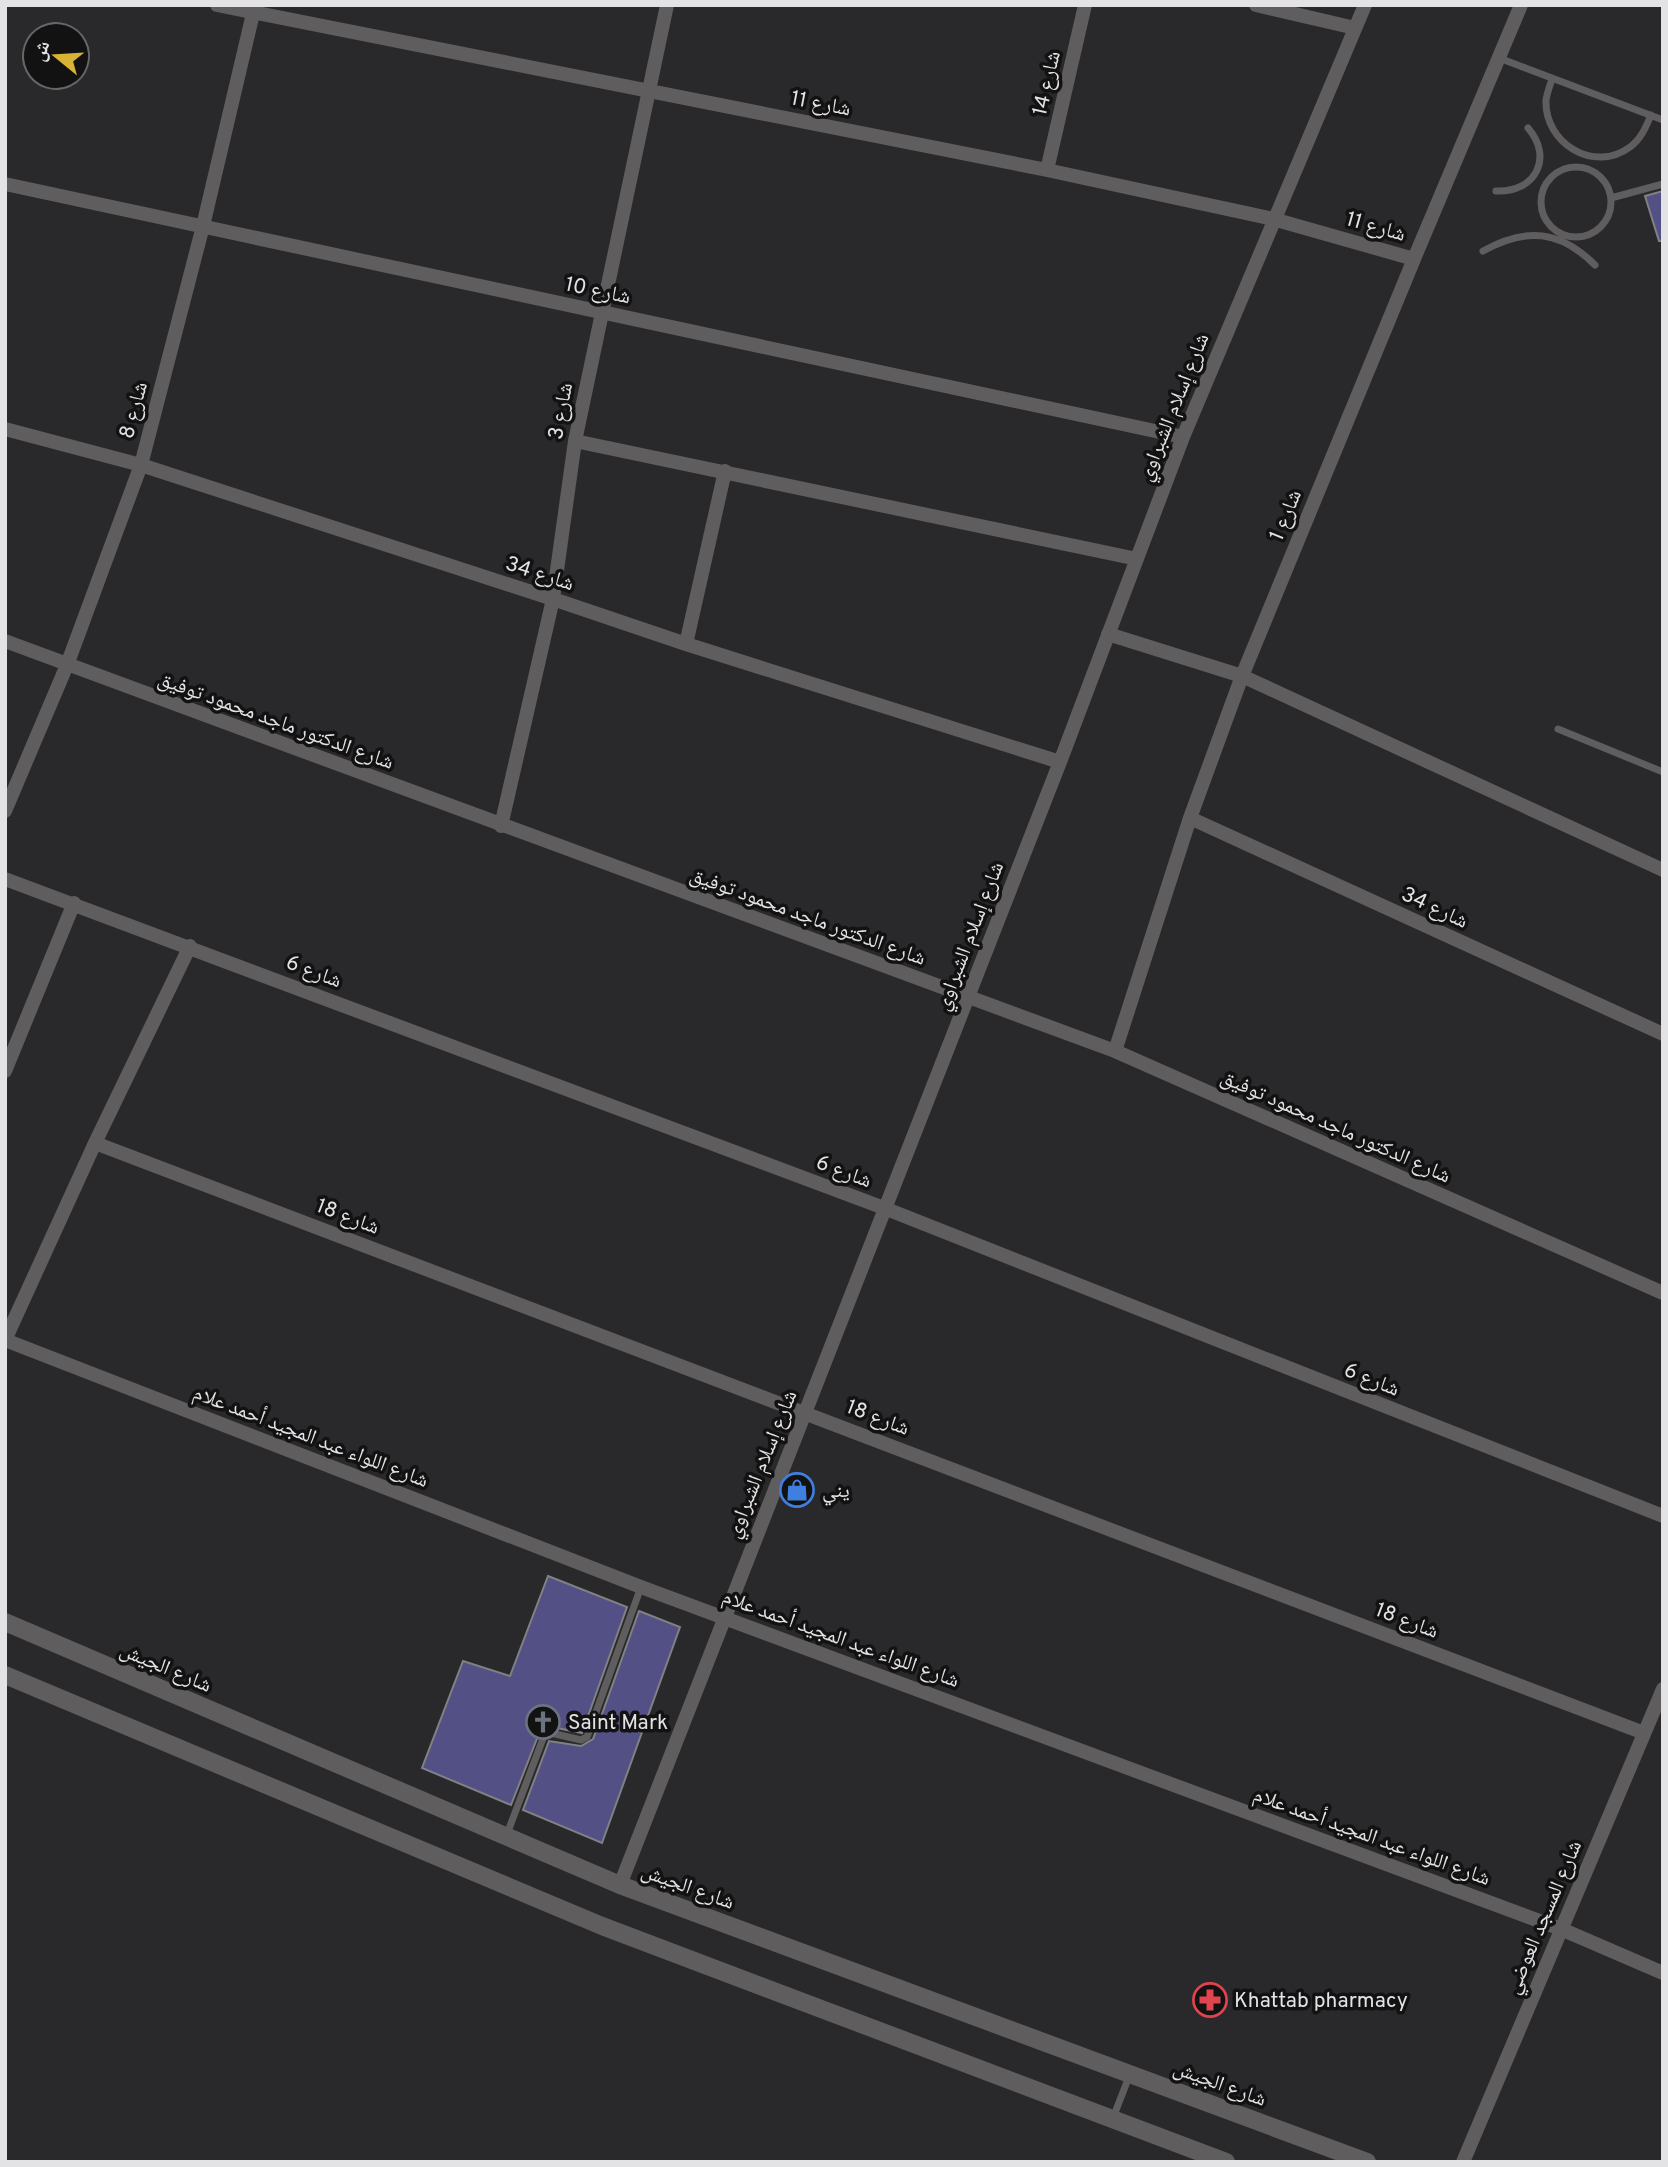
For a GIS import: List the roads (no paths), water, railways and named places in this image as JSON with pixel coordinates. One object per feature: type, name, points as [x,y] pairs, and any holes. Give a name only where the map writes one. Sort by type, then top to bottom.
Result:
[{"type":"street","name":"شارع 11","points":[[217,5],[254,9],[1047,170],[1273,219],[1414,259]]},
{"type":"street","name":"شارع 3","points":[[501,825],[553,599],[575,441],[667,5]]},
{"type":"street","name":"شارع 14","points":[[1047,170],[1085,5]]},
{"type":"street","points":[[1255,5],[1355,28]]},
{"type":"street","name":"شارع إسلام الشبراوي","points":[[620,1885],[723,1616],[1060,762],[1183,437],[1365,5]]},
{"type":"street","name":"شارع 1","points":[[1115,1051],[1190,818],[1242,676],[1521,5]]},
{"type":"street","name":"شارع 8","points":[[5,811],[67,665],[141,465],[203,226],[254,9]]},
{"type":"street","name":"شارع 10","points":[[5,184],[1183,437]]},
{"type":"street","name":"شارع 34","points":[[5,429],[141,465],[686,645],[1060,762]]},
{"type":"street","points":[[575,441],[1137,559]]},
{"type":"street","points":[[686,645],[725,471]]},
{"type":"street","points":[[1108,634],[1242,676],[1663,870]]},
{"type":"street","name":"شارع الدكتور ماجد محمود توفيق","points":[[5,641],[1115,1051],[1663,1293]]},
{"type":"street","name":"شارع 34","points":[[1190,818],[1663,1034]]},
{"type":"street","name":"شارع 6","points":[[5,879],[190,946],[884,1208],[1663,1516]]},
{"type":"street","points":[[5,1071],[74,903]]},
{"type":"street","points":[[5,1340],[95,1143],[190,946]]},
{"type":"street","name":"شارع 18","points":[[95,1143],[1644,1733]]},
{"type":"street","name":"شارع اللواء عبد المجيد أحمد علام","points":[[5,1340],[641,1587],[1561,1929],[1663,1973]]},
{"type":"street","name":"شارع الجيش","points":[[5,1622],[620,1885],[1367,2162]]},
{"type":"street","points":[[5,1675],[602,1926],[1226,2162]]},
{"type":"street","name":"شارع المسجد العوضي","points":[[1463,2162],[1663,1689]]},
{"type":"lane","points":[[1499,58],[1663,120]]},
{"type":"lane","points":[[1552,79],[1546,98],[1548,119],[1557,137],[1572,151],[1592,157],[1611,156],[1629,148],[1643,134],[1651,115]]},
{"type":"lane","points":[[1496,191],[1516,190],[1525,185],[1538,169],[1539,147],[1528,128]]},
{"type":"lane","points":[[1587,169],[1592,157]]},
{"type":"lane","points":[[1483,251],[1501,241],[1522,235],[1564,238],[1583,237],[1599,229],[1609,215],[1611,198],[1603,180],[1587,169],[1570,168],[1554,176],[1544,191],[1542,209],[1550,225],[1564,238],[1581,251],[1595,265]]},
{"type":"lane","points":[[1538,169],[1554,176]]},
{"type":"lane","points":[[1611,198],[1663,184]]},
{"type":"lane","points":[[1558,729],[1663,772]]},
{"type":"lane","points":[[506,1837],[544,1736],[551,1732],[581,1740],[587,1737],[641,1587]]},
{"type":"lane","points":[[1113,2119],[1130,2074]]},
{"type":"place","name":"يني","points":[[797,1490]]},
{"type":"place","name":"Saint Mark","points":[[543,1722]]},
{"type":"place","name":"Khattab pharmacy","points":[[1210,2000]]}]
